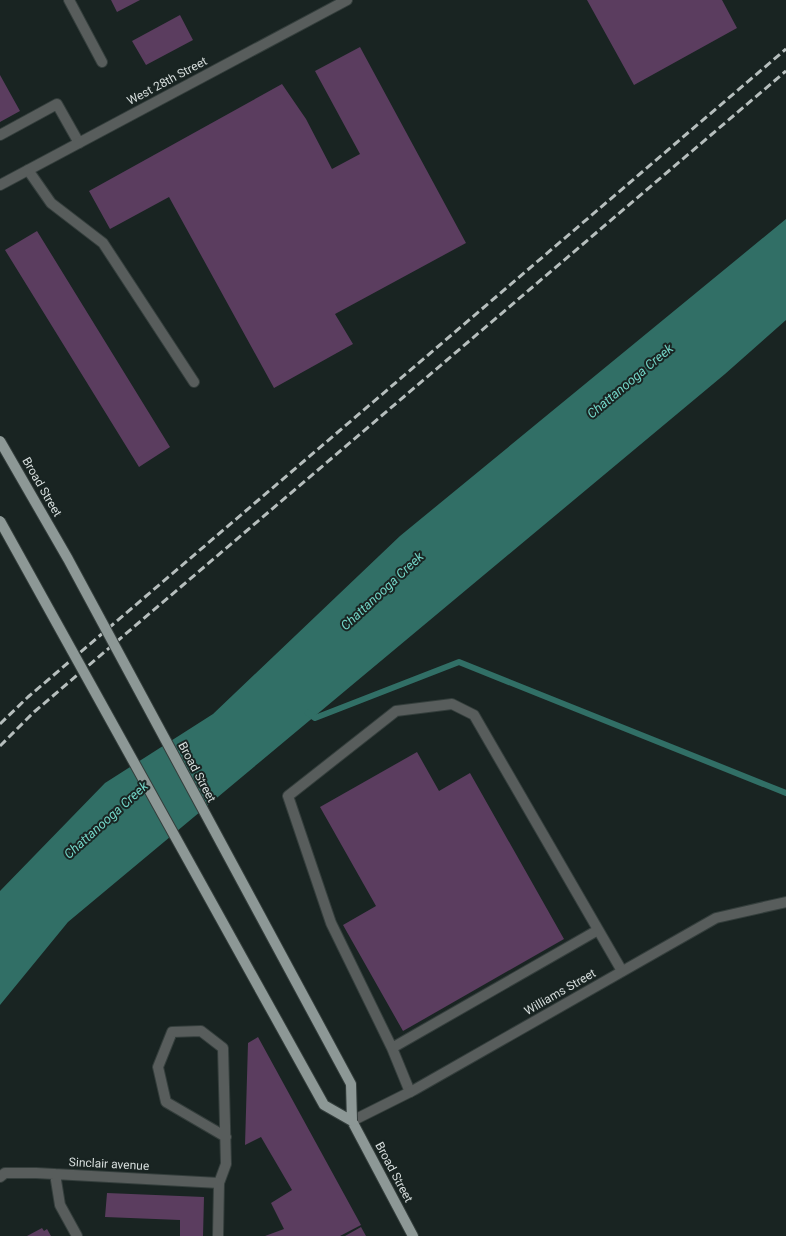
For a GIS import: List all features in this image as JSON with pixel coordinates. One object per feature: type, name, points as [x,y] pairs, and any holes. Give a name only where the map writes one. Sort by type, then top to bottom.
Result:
[{"type":"main road","name":"Broad Street","points":[[0,440],[68,559],[351,1084],[352,1121],[413,1236]]},
{"type":"main road","points":[[0,522],[324,1106],[352,1121]]},
{"type":"street","points":[[69,0],[102,62]]},
{"type":"street","name":"West 28th Street","points":[[0,185],[346,0]]},
{"type":"street","points":[[0,135],[57,104],[79,143]]},
{"type":"street","points":[[28,170],[50,203],[103,243],[194,382]]},
{"type":"street","points":[[410,1092],[392,1048],[331,923],[288,796],[396,711],[452,704],[474,715],[622,971]]},
{"type":"street","name":"Williams Street","points":[[352,1121],[410,1092],[716,918],[786,902]]},
{"type":"street","points":[[392,1048],[598,930]]},
{"type":"street","points":[[218,1236],[219,1183],[226,1164],[226,1137],[223,1048],[201,1031],[172,1032],[158,1067],[166,1102],[226,1137]]},
{"type":"street","name":"Sinclair avenue","points":[[0,1177],[5,1173],[56,1174],[219,1183]]},
{"type":"street","points":[[56,1174],[60,1205],[77,1236]]},
{"type":"water","name":"Chattanooga Creek","points":[[786,219],[786,320],[725,374],[68,922],[0,1005],[0,891],[105,783],[213,714],[400,536]]},
{"type":"building","points":[[111,0],[140,0],[117,12]]},
{"type":"building","points":[[587,0],[722,0],[737,28],[634,85]]},
{"type":"building","points":[[180,15],[193,40],[146,65],[132,41]]},
{"type":"building","points":[[360,47],[466,243],[335,314],[353,344],[274,388],[169,197],[110,229],[89,191],[282,84],[306,119],[332,169],[360,154],[315,71]]},
{"type":"building","points":[[0,75],[20,111],[0,122]]},
{"type":"building","points":[[37,231],[170,447],[139,467],[5,250]]},
{"type":"building","points":[[417,752],[439,791],[470,773],[564,939],[403,1031],[343,925],[376,906],[320,807]]},
{"type":"building","points":[[258,1037],[361,1225],[340,1236],[265,1236],[284,1229],[271,1203],[292,1190],[261,1137],[245,1145],[248,1043]]},
{"type":"building","points":[[107,1193],[204,1197],[203,1236],[180,1236],[180,1220],[105,1217]]},
{"type":"building","points":[[361,1227],[366,1236],[345,1236]]},
{"type":"building","points":[[42,1228],[44,1231],[47,1229],[51,1236],[27,1236]]},
{"type":"waterway","points":[[308,713],[315,718],[459,662],[786,793]]},
{"type":"railway","points":[[0,724],[28,697],[786,49]]},
{"type":"railway","points":[[0,746],[34,712],[786,71]]}]
